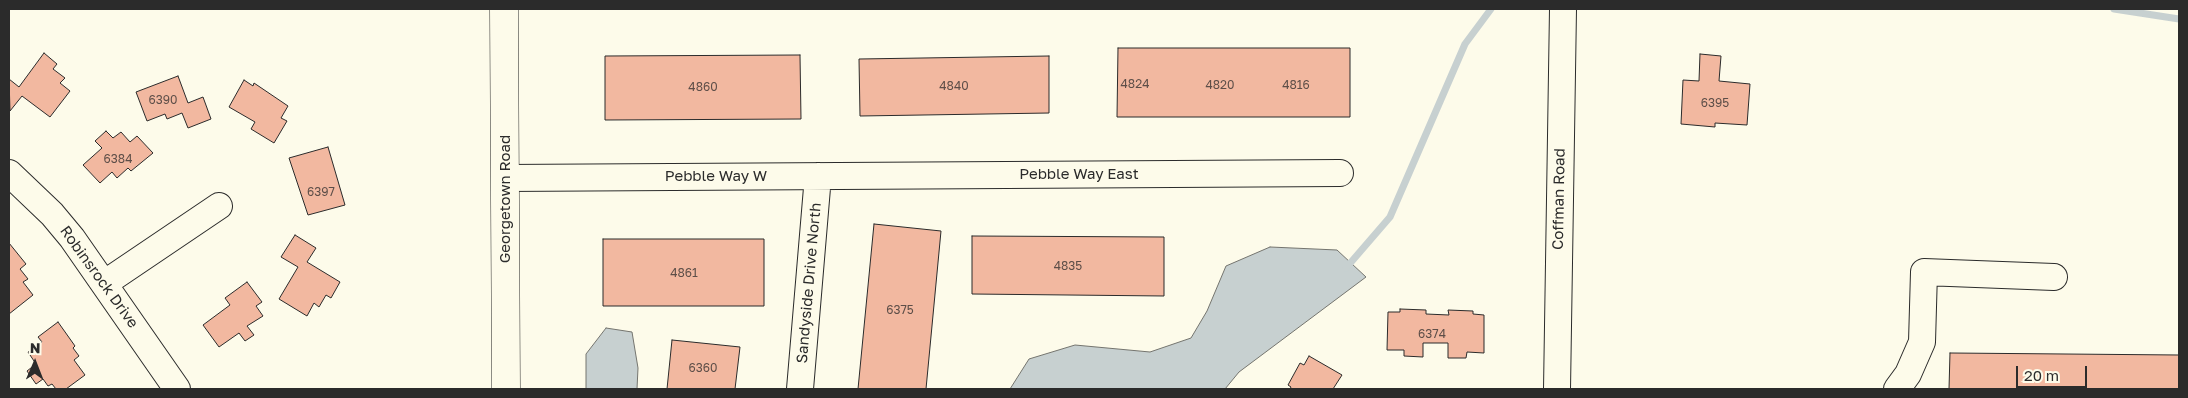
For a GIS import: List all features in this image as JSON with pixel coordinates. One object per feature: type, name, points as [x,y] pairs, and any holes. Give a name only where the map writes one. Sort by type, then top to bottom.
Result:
[{"type":"main road","name":"Georgetown Road","points":[[504,9],[506,389]]},
{"type":"street","name":"Coffman Road","points":[[1557,389],[1563,9]]},
{"type":"street","name":"Robinsrock Drive","points":[[9,173],[59,222],[105,284],[177,389]]},
{"type":"street","name":"Pebble Way East","points":[[818,176],[1340,173]]},
{"type":"street","name":"Pebble Way W","points":[[505,178],[818,176]]},
{"type":"street","name":"Sandyside Drive North","points":[[800,389],[818,176]]},
{"type":"street","points":[[105,284],[219,206]]},
{"type":"street","points":[[1897,389],[1908,374],[1922,342],[1924,272],[2054,277]]},
{"type":"shaded area","points":[[1270,247],[1337,250],[1366,277],[1239,372],[1225,389],[1010,389],[1029,359],[1075,345],[1150,352],[1191,338],[1207,311],[1226,266]]},
{"type":"shaded area","points":[[606,328],[632,332],[638,368],[637,389],[586,389],[586,354]]},
{"type":"building","points":[[1118,48],[1350,48],[1350,117],[1117,117]]},
{"type":"building","points":[[44,53],[57,64],[53,69],[65,78],[60,83],[70,91],[50,117],[22,96],[10,111],[9,79],[19,87]]},
{"type":"building","points":[[1700,54],[1721,56],[1719,81],[1750,84],[1747,125],[1715,123],[1715,127],[1681,124],[1683,80],[1699,81]]},
{"type":"building","points":[[800,55],[801,119],[605,120],[605,56]]},
{"type":"building","points":[[1049,56],[1049,113],[860,116],[859,59]]},
{"type":"building","points":[[178,76],[188,103],[203,97],[211,119],[188,128],[182,113],[167,119],[165,114],[147,121],[136,92]]},
{"type":"building","points":[[244,80],[253,86],[254,83],[288,106],[281,118],[287,121],[274,143],[251,129],[255,122],[229,107]]},
{"type":"building","points":[[106,131],[113,138],[121,132],[130,142],[137,136],[153,153],[131,171],[128,168],[117,178],[112,172],[100,183],[83,165],[102,148],[95,141]]},
{"type":"building","points":[[328,147],[345,205],[308,215],[289,158]]},
{"type":"building","points":[[874,224],[941,231],[926,389],[858,389]]},
{"type":"building","points":[[295,235],[316,248],[307,262],[340,282],[331,298],[326,295],[319,307],[314,303],[307,316],[279,299],[298,267],[281,257]]},
{"type":"building","points":[[972,236],[1164,237],[1164,296],[972,294]]},
{"type":"building","points":[[603,239],[764,239],[764,306],[603,306]]},
{"type":"building","points":[[9,243],[26,264],[20,269],[28,279],[23,282],[33,295],[9,314]]},
{"type":"building","points":[[247,282],[262,302],[256,306],[263,316],[247,326],[254,335],[245,341],[239,333],[219,347],[203,325],[230,305],[225,298]]},
{"type":"building","points":[[1400,309],[1426,310],[1426,314],[1449,315],[1448,310],[1473,311],[1473,314],[1484,315],[1484,353],[1467,352],[1466,358],[1448,358],[1448,343],[1423,343],[1423,357],[1404,356],[1404,350],[1387,350],[1388,312],[1400,312]]},
{"type":"building","points":[[58,322],[75,346],[73,348],[79,356],[74,360],[85,375],[66,389],[56,389],[52,384],[48,386],[43,379],[36,384],[27,371],[36,364],[28,352],[42,342],[38,337]]},
{"type":"building","points":[[672,340],[740,347],[735,389],[667,389]]},
{"type":"building","points":[[1950,353],[2179,355],[2179,389],[1949,389]]},
{"type":"building","points":[[1309,356],[1342,375],[1333,389],[1290,389],[1291,387],[1288,385],[1300,363],[1304,365]]},
{"type":"waterway","points":[[1346,268],[1390,217],[1465,44],[1491,9]]},
{"type":"waterway","points":[[2114,9],[2179,19]]}]
